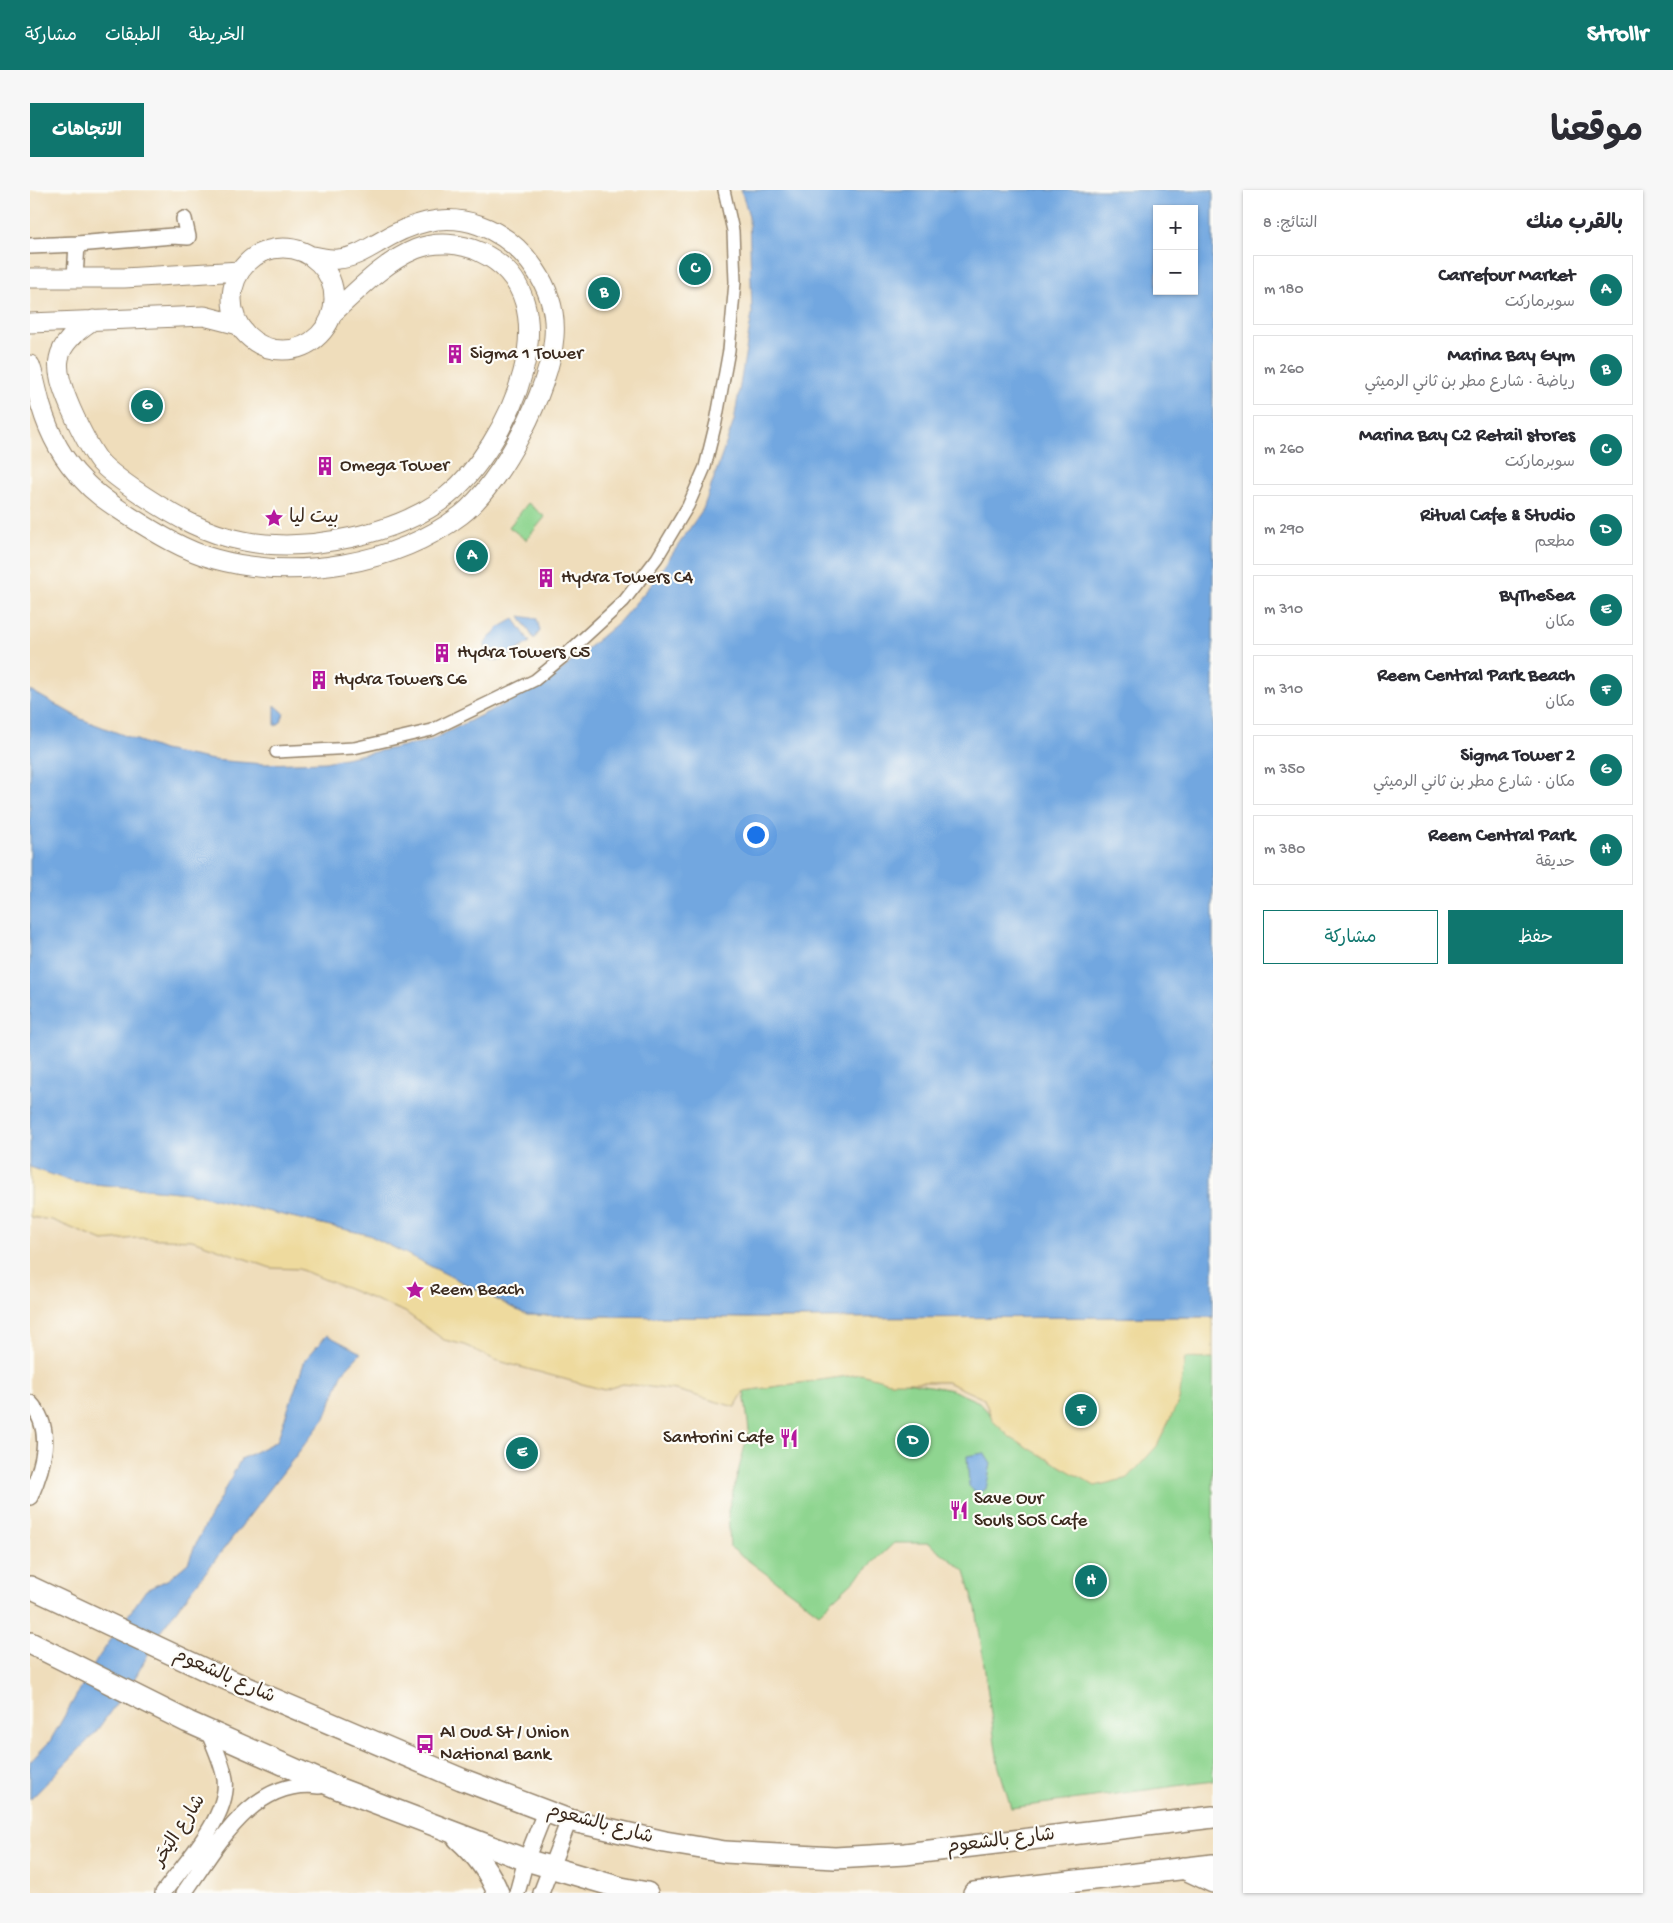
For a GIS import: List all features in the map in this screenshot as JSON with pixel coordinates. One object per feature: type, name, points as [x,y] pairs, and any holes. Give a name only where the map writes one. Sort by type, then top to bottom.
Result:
[{"type":"main road","name":"شارع بالشعوم","points":[[31,1586],[210,1672],[461,1779],[569,1820],[665,1842],[725,1852],[835,1858],[905,1854],[1213,1817]]},
{"type":"main road","points":[[37,1646],[188,1722],[337,1788],[526,1860],[621,1888],[647,1893]]},
{"type":"main road","points":[[452,1833],[475,1853],[492,1878],[498,1893]]},
{"type":"main road","points":[[974,1893],[1213,1865]]},
{"type":"main road","points":[[1183,1868],[1213,1882]]},
{"type":"main road","points":[[596,1893],[621,1888]]},
{"type":"street","points":[[276,752],[354,748],[432,730],[535,680],[624,601],[657,558],[688,506],[705,467],[716,422],[729,350],[735,282],[733,231],[724,190]]},
{"type":"street","points":[[30,364],[41,407],[64,456],[82,480],[104,500],[157,534],[214,559],[273,568],[302,568],[349,562],[412,544],[436,532],[463,513],[486,490],[514,447],[538,396],[554,337],[549,296],[532,263],[516,246],[492,230],[476,224],[440,219],[426,220],[399,230],[359,254],[338,259],[312,256],[284,247],[269,249],[258,254],[240,271],[233,289],[232,298],[232,307],[239,325],[250,338],[264,346],[280,350],[297,348],[312,341],[324,329],[332,314],[334,298],[332,282],[324,267],[312,256]]},
{"type":"street","points":[[30,246],[77,244],[177,226]]},
{"type":"street","points":[[75,278],[77,244]]},
{"type":"street","points":[[93,320],[72,334],[64,342],[58,366],[65,396],[87,442],[101,462],[126,484],[175,516],[197,527],[222,537],[251,542],[302,544],[335,540],[375,531],[425,511],[446,497],[468,476],[497,435],[518,387],[529,336],[530,321],[526,304],[519,288],[508,272],[489,256],[471,248],[454,245],[436,245],[416,249],[396,260],[332,314]]},
{"type":"street","points":[[30,278],[196,276],[240,271]]},
{"type":"street","points":[[30,322],[204,316],[239,325]]},
{"type":"street","points":[[30,1403],[42,1422],[46,1445],[37,1480],[30,1497]]},
{"type":"street","name":"شارع اليَحَر","points":[[163,1893],[214,1823],[224,1799],[225,1780],[221,1761],[208,1731]]},
{"type":"street","name":"شارع اليَحَر","points":[[184,1893],[230,1827],[251,1807],[275,1791],[301,1783],[337,1788]]},
{"type":"street","points":[[518,1893],[526,1860],[545,1812]]},
{"type":"street","points":[[541,1893],[569,1820]]},
{"type":"green space","points":[[528,503],[545,517],[526,540],[509,527]]},
{"type":"green space","points":[[1185,1358],[1213,1359],[1213,1781],[1011,1808],[998,1764],[976,1608],[965,1571],[929,1543],[894,1543],[819,1613],[730,1547],[728,1511],[749,1430],[744,1391],[861,1374],[952,1390],[979,1402],[1011,1438]]},
{"type":"sand","points":[[30,1165],[73,1182],[189,1193],[369,1235],[527,1315],[747,1318],[1213,1317],[1213,1359],[1185,1358],[1179,1400],[1157,1446],[1128,1478],[1095,1486],[1011,1438],[993,1421],[984,1399],[947,1382],[890,1382],[861,1374],[744,1391],[735,1407],[676,1390],[623,1384],[604,1390],[495,1360],[465,1345],[444,1340],[405,1312],[299,1269],[271,1268],[192,1240],[137,1238],[103,1241],[52,1220],[30,1217]]},
{"type":"water","points":[[741,190],[1213,190],[1213,1317],[747,1318],[527,1315],[369,1235],[189,1193],[73,1182],[30,1167],[30,690],[81,719],[163,750],[213,760],[264,764],[325,762],[429,741],[545,684],[619,622],[651,585],[703,509],[734,421],[752,314],[749,216]]},
{"type":"water","points":[[520,616],[537,619],[540,631],[534,639]]},
{"type":"water","points":[[514,619],[530,642],[502,660],[490,660],[486,654],[485,643],[498,628]]},
{"type":"water","points":[[275,705],[284,713],[281,722],[275,726]]},
{"type":"water","points":[[327,1335],[361,1353],[343,1372],[325,1418],[164,1626],[136,1676],[95,1733],[30,1800],[30,1762],[50,1741],[98,1658],[146,1590],[169,1579],[188,1563],[197,1541],[241,1459],[277,1441],[305,1360]]},
{"type":"water","points":[[984,1453],[991,1464],[986,1489],[977,1494],[969,1486],[967,1456]]},
{"type":"place","name":"Marina Bay C2 Retail stores","points":[[695,269]]},
{"type":"place","name":"Marina Bay Gym","points":[[604,293]]},
{"type":"place","name":"Sigma 1 Tower","points":[[455,354]]},
{"type":"place","name":"Sigma Tower 2","points":[[147,406]]},
{"type":"place","name":"Omega Tower","points":[[325,466]]},
{"type":"place","name":"بيت ليا","points":[[274,518]]},
{"type":"place","name":"Carrefour Market","points":[[472,556]]},
{"type":"place","name":"Hydra Towers C4","points":[[546,578]]},
{"type":"place","name":"Hydra Towers C5","points":[[442,653]]},
{"type":"place","name":"Hydra Towers C6","points":[[319,680]]},
{"type":"place","name":"Reem Beach","points":[[415,1290]]},
{"type":"place","name":"Reem Central Park Beach","points":[[1081,1410]]},
{"type":"place","name":"Santorini Cafe","points":[[789,1438]]},
{"type":"place","name":"Ritual Cafe & Studio","points":[[913,1441]]},
{"type":"place","name":"ByTheSea","points":[[522,1453]]},
{"type":"place","name":"Save Our Souls SOS Cafe","points":[[959,1510]]},
{"type":"place","name":"Reem Central Park","points":[[1091,1581]]},
{"type":"place","name":"Al Oud St / Union National Bank","points":[[425,1744]]}]
